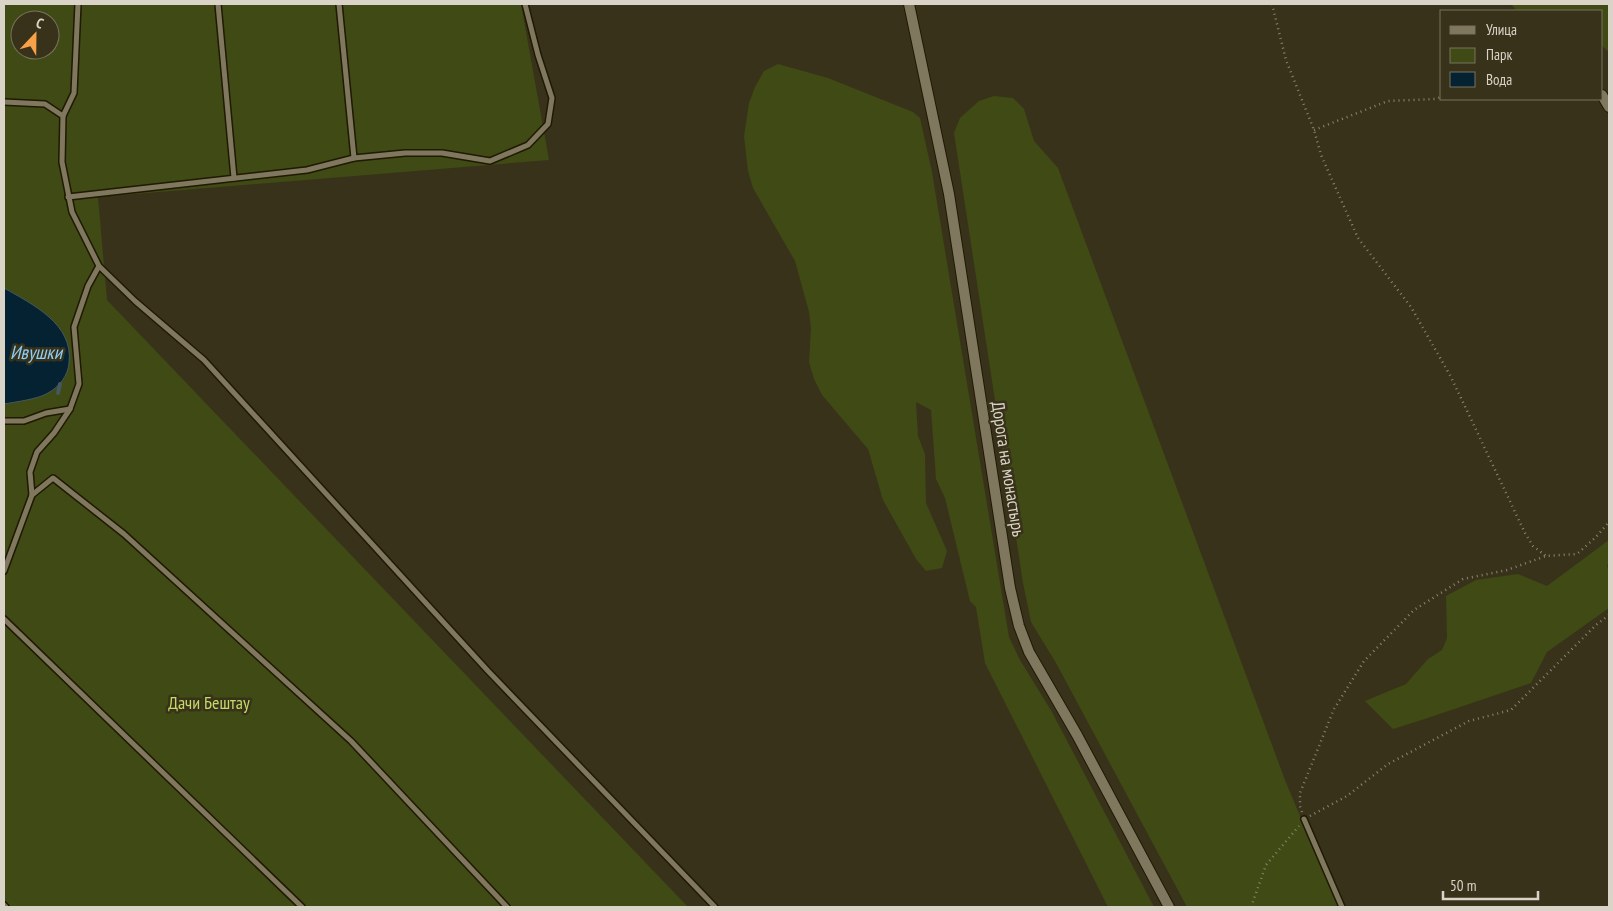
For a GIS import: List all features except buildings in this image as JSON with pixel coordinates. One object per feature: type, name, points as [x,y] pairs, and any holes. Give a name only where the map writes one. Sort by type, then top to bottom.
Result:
[{"type":"street","name":"Дорога на монастырь","points":[[908,4],[949,194],[1010,588],[1019,626],[1029,652],[1169,907]]},
{"type":"street","points":[[1603,97],[1609,108]]},
{"type":"lane","points":[[78,4],[74,93],[63,116],[62,162],[72,212],[99,266],[135,301],[204,360],[488,671],[715,907]]},
{"type":"lane","points":[[218,4],[234,178]]},
{"type":"lane","points":[[339,4],[354,158]]},
{"type":"lane","points":[[68,196],[307,170],[354,158],[405,153],[442,153],[490,161],[528,146],[548,124],[552,98],[538,55],[525,4]]},
{"type":"lane","points":[[4,102],[45,104],[63,116]]},
{"type":"lane","points":[[4,571],[32,496],[30,472],[37,452],[54,433],[70,409],[79,384],[74,328],[88,286],[99,266]]},
{"type":"lane","points":[[4,421],[24,421],[46,413],[70,409]]},
{"type":"lane","points":[[32,496],[53,478],[124,534],[351,741],[507,907]]},
{"type":"lane","points":[[4,619],[302,907]]},
{"type":"lane","points":[[1304,819],[1342,907]]},
{"type":"path","points":[[1272,4],[1286,60],[1314,130],[1321,155],[1358,238],[1411,307],[1451,377],[1525,533],[1533,546],[1546,556]]},
{"type":"path","points":[[1314,130],[1388,101],[1440,98]]},
{"type":"path","points":[[1304,819],[1300,806],[1300,793],[1334,709],[1364,661],[1414,610],[1463,579],[1507,570],[1555,554],[1577,554],[1609,522]]},
{"type":"path","points":[[1251,907],[1266,865],[1304,819],[1347,796],[1388,764],[1469,721],[1511,710],[1609,614]]},
{"type":"green space","name":"Дачи Бештау","points":[[4,4],[521,4],[549,160],[98,197],[107,300],[688,907],[4,907]]},
{"type":"green space","points":[[1511,4],[1609,4],[1609,52],[1603,47],[1603,10],[1516,10]]},
{"type":"green space","points":[[778,64],[828,78],[913,112],[920,118],[932,172],[1009,637],[1020,660],[1052,712],[1154,907],[1108,907],[985,663],[976,607],[970,601],[945,498],[936,479],[931,410],[916,402],[918,436],[925,454],[926,503],[947,551],[942,568],[926,571],[916,559],[883,500],[868,449],[822,395],[814,379],[809,362],[811,328],[809,312],[795,261],[753,188],[748,171],[744,136],[749,103],[755,87],[764,71]]},
{"type":"green space","points":[[994,96],[1013,98],[1024,109],[1034,141],[1058,168],[1285,780],[1338,907],[1187,907],[1056,663],[1031,622],[1023,583],[954,133],[960,118],[979,101]]},
{"type":"green space","points":[[1609,540],[1609,564],[1607,565],[1609,572],[1609,608],[1547,652],[1531,683],[1393,729],[1365,701],[1406,684],[1428,659],[1442,650],[1447,638],[1446,596],[1476,580],[1518,574],[1547,586]]},
{"type":"water","name":"Ивушки","points":[[4,288],[38,308],[58,326],[65,337],[69,349],[69,363],[65,377],[52,391],[39,397],[4,404]]},
{"type":"waterway","points":[[58,393],[60,384]]}]
